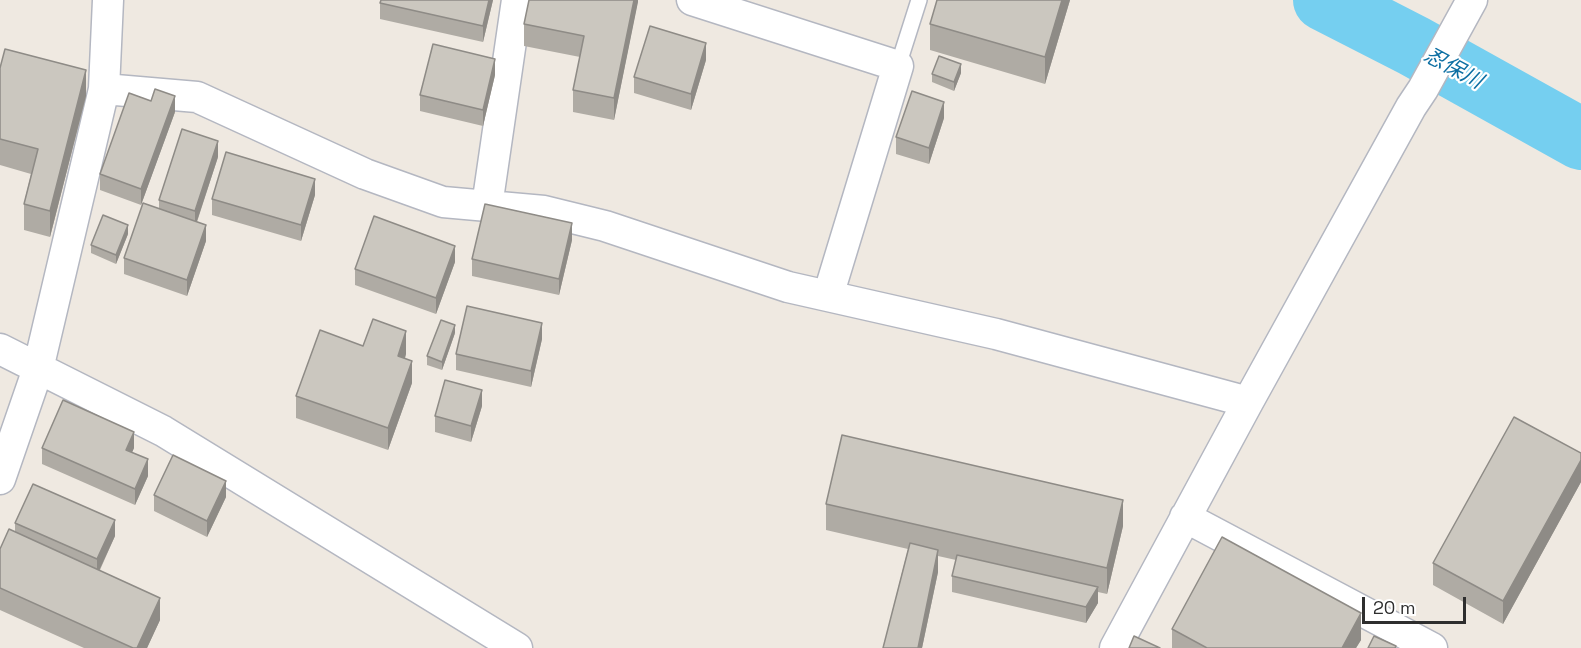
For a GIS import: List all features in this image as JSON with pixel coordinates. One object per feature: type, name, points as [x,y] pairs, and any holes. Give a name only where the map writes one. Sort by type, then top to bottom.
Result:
[{"type":"street","points":[[0,478],[38,369],[104,89],[108,0]]},
{"type":"street","points":[[487,206],[517,0]]},
{"type":"street","points":[[692,0],[898,66],[828,296]]},
{"type":"street","points":[[1115,648],[1411,106],[1469,7]]},
{"type":"street","points":[[104,89],[197,97],[365,174],[443,202],[544,211],[605,226],[788,286],[996,333],[1248,402]]},
{"type":"street","points":[[0,349],[163,431],[517,648]]},
{"type":"street","points":[[1185,517],[1432,648]]},
{"type":"lane","points":[[898,66],[919,0]]},
{"type":"building","points":[[381,0],[489,0],[483,26],[380,3]]},
{"type":"building","points":[[529,0],[634,0],[614,98],[573,90],[584,36],[524,24]]},
{"type":"building","points":[[937,0],[1062,0],[1045,57],[930,24]]},
{"type":"building","points":[[650,26],[706,43],[691,94],[634,77]]},
{"type":"building","points":[[433,44],[495,59],[483,110],[420,95]]},
{"type":"building","points":[[5,49],[86,70],[50,211],[24,204],[38,149],[0,139],[0,68]]},
{"type":"building","points":[[939,56],[961,64],[954,82],[932,74]]},
{"type":"building","points":[[155,89],[175,96],[141,189],[100,174],[129,93],[151,101]]},
{"type":"building","points":[[912,91],[944,102],[929,148],[896,137]]},
{"type":"building","points":[[182,129],[218,141],[195,211],[159,200]]},
{"type":"building","points":[[226,152],[315,179],[301,225],[212,199]]},
{"type":"building","points":[[143,203],[206,225],[187,280],[124,258]]},
{"type":"building","points":[[485,204],[572,223],[559,279],[472,259]]},
{"type":"building","points":[[103,215],[128,225],[116,255],[91,245]]},
{"type":"building","points":[[374,216],[455,246],[436,298],[355,269]]},
{"type":"building","points":[[467,306],[542,323],[531,371],[456,354]]},
{"type":"building","points":[[373,319],[406,331],[398,356],[412,361],[388,428],[296,396],[320,330],[363,346]]},
{"type":"building","points":[[441,320],[455,325],[442,362],[427,356]]},
{"type":"building","points":[[445,380],[482,390],[471,426],[435,416]]},
{"type":"building","points":[[63,400],[134,432],[126,450],[148,459],[135,489],[42,448]]},
{"type":"building","points":[[1514,417],[1581,453],[1581,460],[1503,601],[1433,563]]},
{"type":"building","points":[[842,435],[1123,500],[1107,568],[826,504]]},
{"type":"building","points":[[173,455],[226,481],[207,521],[154,495]]},
{"type":"building","points":[[33,484],[115,520],[97,559],[15,523]]},
{"type":"building","points":[[9,529],[160,598],[137,648],[0,588],[0,549]]},
{"type":"building","points":[[1222,537],[1361,613],[1342,648],[1207,648],[1172,629]]},
{"type":"building","points":[[910,543],[938,550],[918,648],[883,648]]},
{"type":"building","points":[[957,555],[1098,587],[1086,607],[952,576]]},
{"type":"building","points":[[1134,636],[1160,648],[1129,648]]},
{"type":"building","points":[[1374,636],[1396,646],[1395,648],[1368,648]]},
{"type":"waterway","name":"忍保川","points":[[1324,0],[1414,46],[1581,139]]}]
